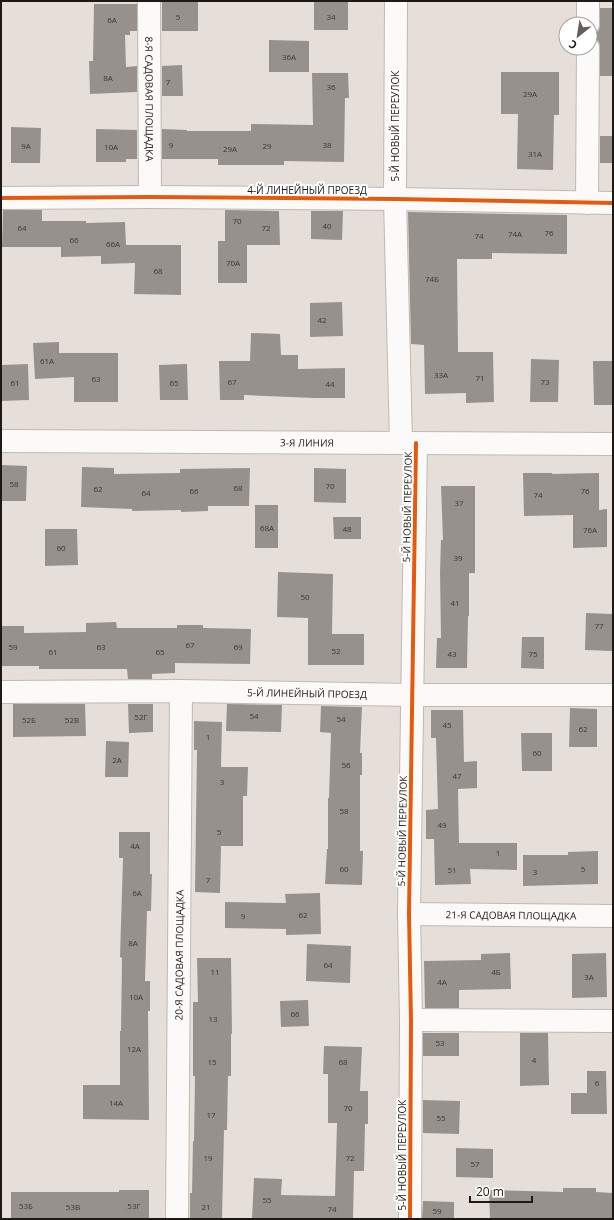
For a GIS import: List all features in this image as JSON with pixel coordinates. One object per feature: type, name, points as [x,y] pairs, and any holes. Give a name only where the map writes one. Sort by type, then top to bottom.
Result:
[{"type":"street","name":"8-Я САДОВАЯ ПЛОЩАДКА","points":[[149,1],[150,197]]},
{"type":"street","name":"5-Й НОВЫЙ ПЕРЕУЛОК","points":[[396,1],[395,199],[408,443],[412,695],[409,914],[411,1020],[410,1219]]},
{"type":"street","points":[[588,1],[588,16]]},
{"type":"street","points":[[586,203],[588,56]]},
{"type":"street","name":"4-Й ЛИНЕЙНЫЙ ПРОЕЗД","points":[[1,198],[150,197],[395,199],[613,203]]},
{"type":"street","name":"3-Я ЛИНИЯ","points":[[1,441],[613,444]]},
{"type":"street","name":"5-Й ЛИНЕЙНЫЙ ПРОЕЗД","points":[[1,692],[181,691],[412,695],[613,695]]},
{"type":"street","name":"20-Я САДОВАЯ ПЛОЩАДКА","points":[[177,1219],[181,691]]},
{"type":"street","name":"21-Я САДОВАЯ ПЛОЩАДКА","points":[[409,914],[613,916]]},
{"type":"street","points":[[411,1020],[613,1021]]},
{"type":"building","points":[[162,1],[198,1],[198,31],[162,31]]},
{"type":"building","points":[[314,1],[348,1],[348,30],[314,30]]},
{"type":"building","points":[[94,4],[137,4],[137,31],[130,31],[130,35],[125,35],[126,67],[137,66],[137,92],[90,94],[89,61],[93,61]]},
{"type":"building","points":[[600,8],[613,8],[613,76],[600,76],[600,48],[598,31],[600,24]]},
{"type":"building","points":[[269,40],[309,41],[309,72],[269,72]]},
{"type":"building","points":[[182,65],[183,96],[162,96],[162,66]]},
{"type":"building","points":[[501,72],[559,72],[559,115],[554,115],[553,170],[517,169],[518,114],[501,114]]},
{"type":"building","points":[[312,73],[348,73],[349,98],[345,98],[344,162],[284,161],[284,165],[218,165],[218,159],[162,159],[162,129],[187,131],[251,131],[251,124],[313,125]]},
{"type":"building","points":[[11,127],[41,128],[40,163],[11,163]]},
{"type":"building","points":[[96,129],[137,130],[137,159],[126,159],[126,162],[96,162]]},
{"type":"building","points":[[600,136],[613,136],[613,163],[600,163]]},
{"type":"building","points":[[3,210],[42,210],[42,221],[86,221],[86,223],[125,222],[126,245],[181,245],[181,295],[134,294],[135,263],[101,264],[101,256],[61,257],[61,247],[2,247]]},
{"type":"building","points":[[225,210],[279,211],[280,245],[247,245],[247,283],[218,283],[218,241],[225,241]]},
{"type":"building","points":[[311,211],[343,211],[342,240],[311,239]]},
{"type":"building","points":[[408,212],[567,215],[567,254],[492,253],[492,259],[457,259],[458,352],[493,352],[494,402],[466,403],[466,393],[425,394],[424,345],[411,344]]},
{"type":"building","points":[[342,302],[343,336],[310,337],[310,303]]},
{"type":"building","points":[[251,333],[280,334],[281,355],[298,355],[298,369],[345,368],[345,398],[244,395],[244,400],[220,400],[219,361],[250,361]]},
{"type":"building","points":[[59,342],[59,353],[118,353],[118,402],[74,402],[74,377],[35,379],[33,343]]},
{"type":"building","points":[[531,359],[559,360],[558,402],[530,402]]},
{"type":"building","points":[[593,361],[613,361],[613,405],[594,405]]},
{"type":"building","points":[[28,364],[29,400],[1,401],[1,365]]},
{"type":"building","points":[[187,364],[188,400],[160,400],[159,365]]},
{"type":"building","points":[[1,465],[27,466],[26,501],[1,501]]},
{"type":"building","points":[[82,467],[114,468],[114,474],[180,473],[180,469],[250,468],[249,506],[208,506],[208,511],[181,512],[181,510],[132,511],[132,509],[81,507]]},
{"type":"building","points":[[314,468],[346,469],[346,503],[314,502]]},
{"type":"building","points":[[523,473],[599,473],[599,510],[607,509],[607,547],[573,548],[573,515],[524,516]]},
{"type":"building","points":[[441,486],[475,486],[475,573],[469,573],[467,668],[436,668],[437,638],[441,638],[440,573],[441,540],[443,540]]},
{"type":"building","points":[[255,505],[278,505],[278,548],[255,548]]},
{"type":"building","points":[[333,517],[361,517],[361,539],[334,539]]},
{"type":"building","points":[[45,529],[77,529],[78,565],[45,566]]},
{"type":"building","points":[[278,572],[333,574],[332,634],[364,634],[364,665],[308,665],[308,618],[277,617]]},
{"type":"building","points":[[586,613],[613,614],[612,651],[585,650]]},
{"type":"building","points":[[116,622],[117,628],[177,628],[177,625],[203,625],[203,628],[251,629],[250,664],[175,663],[175,673],[152,674],[152,679],[128,679],[127,669],[39,669],[39,666],[1,666],[1,626],[24,626],[24,633],[86,632],[86,623]]},
{"type":"building","points":[[522,637],[544,637],[544,669],[521,668]]},
{"type":"building","points":[[13,704],[85,704],[86,736],[13,737]]},
{"type":"building","points":[[128,704],[153,704],[153,732],[129,733]]},
{"type":"building","points":[[227,704],[282,705],[281,732],[226,731]]},
{"type":"building","points":[[321,706],[362,707],[360,753],[362,753],[362,775],[360,775],[360,851],[363,851],[362,885],[325,884],[328,849],[328,798],[331,733],[320,732]]},
{"type":"building","points":[[570,708],[597,709],[597,747],[569,747]]},
{"type":"building","points":[[431,710],[463,710],[464,762],[477,761],[477,788],[458,789],[459,843],[517,843],[517,870],[470,869],[471,884],[435,885],[434,839],[426,839],[426,810],[438,809],[436,738],[431,738]]},
{"type":"building","points":[[194,721],[222,722],[221,767],[248,767],[247,796],[243,796],[243,846],[221,846],[220,893],[195,892],[197,750],[194,750]]},
{"type":"building","points":[[521,733],[552,733],[552,771],[522,771]]},
{"type":"building","points":[[106,741],[129,742],[128,777],[105,777]]},
{"type":"building","points":[[119,832],[150,832],[150,874],[152,874],[151,911],[147,911],[145,981],[150,981],[150,1011],[148,1011],[149,1120],[83,1119],[83,1085],[120,1085],[122,958],[120,957],[123,858],[119,858]]},
{"type":"building","points":[[598,851],[598,884],[523,886],[523,855],[568,855],[568,852]]},
{"type":"building","points":[[320,893],[321,934],[286,935],[286,929],[225,928],[225,902],[286,903],[285,894]]},
{"type":"building","points":[[307,944],[351,946],[350,983],[306,981]]},
{"type":"building","points":[[510,953],[511,989],[459,990],[459,1008],[425,1008],[424,961],[481,960],[481,954]]},
{"type":"building","points":[[606,953],[607,997],[572,998],[572,954]]},
{"type":"building","points":[[197,958],[231,958],[231,1076],[228,1076],[227,1130],[224,1130],[222,1219],[190,1219],[190,1193],[192,1193],[194,1141],[195,1076],[193,1076],[193,1002],[198,1002]]},
{"type":"building","points":[[308,1000],[309,1026],[281,1027],[280,1001]]},
{"type":"building","points":[[423,1033],[459,1033],[459,1056],[423,1056]]},
{"type":"building","points":[[520,1033],[548,1033],[549,1085],[520,1086]]},
{"type":"building","points":[[324,1046],[362,1047],[360,1091],[368,1091],[368,1124],[365,1124],[364,1171],[354,1171],[353,1219],[252,1219],[254,1178],[282,1179],[281,1195],[335,1196],[337,1123],[328,1123],[328,1074],[323,1074]]},
{"type":"building","points":[[587,1071],[606,1071],[607,1114],[571,1114],[571,1093],[587,1093]]},
{"type":"building","points":[[423,1100],[460,1101],[459,1134],[423,1133]]},
{"type":"building","points":[[456,1148],[493,1149],[493,1178],[456,1177]]},
{"type":"building","points":[[563,1188],[596,1188],[596,1192],[613,1193],[613,1219],[490,1219],[489,1190],[563,1192]]},
{"type":"building","points":[[119,1190],[149,1190],[149,1219],[11,1219],[11,1192],[119,1192]]},
{"type":"building","points":[[423,1201],[454,1202],[454,1219],[422,1219]]},
{"type":"cycle path","points":[[1,198],[150,197],[395,199],[613,203]]},
{"type":"cycle path","points":[[410,1219],[411,1020],[409,914],[416,443]]}]
